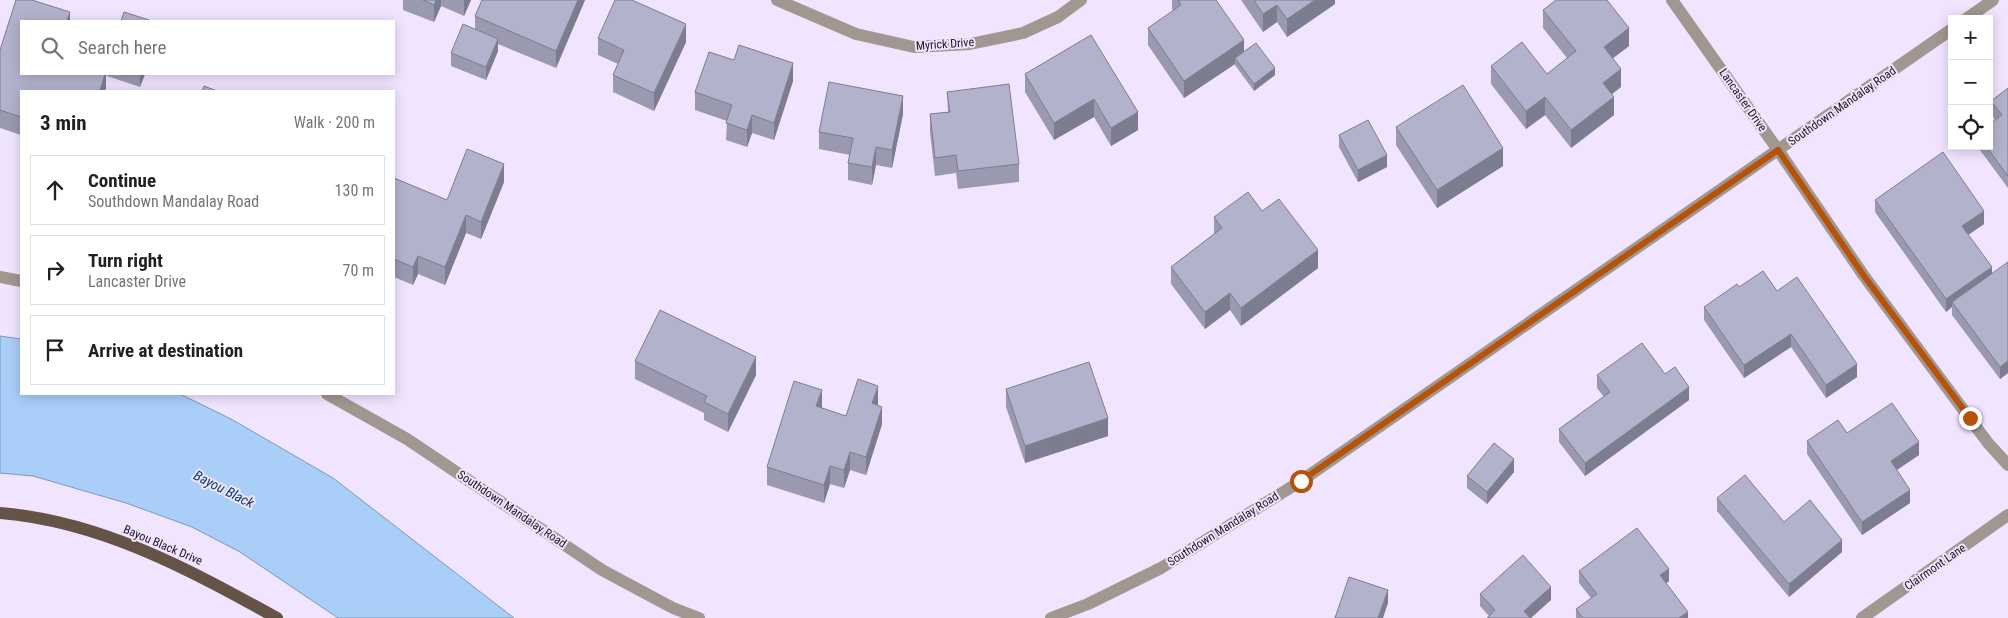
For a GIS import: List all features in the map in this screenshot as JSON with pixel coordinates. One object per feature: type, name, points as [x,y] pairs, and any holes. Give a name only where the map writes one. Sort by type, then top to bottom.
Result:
[{"type":"main road","name":"Bayou Black Drive","points":[[0,513],[29,516],[122,540],[195,573],[277,618]]},
{"type":"street","name":"Myrick Drive","points":[[777,0],[856,34],[914,47],[970,44],[1023,32],[1058,17],[1082,0]]},
{"type":"street","name":"Lancaster Drive","points":[[1672,0],[1864,276],[1988,444],[2008,465]]},
{"type":"street","points":[[1972,15],[1993,0]]},
{"type":"street","name":"Southdown Mandalay Road","points":[[1051,618],[1088,604],[1161,568],[1301,481],[1948,32]]},
{"type":"street","points":[[0,277],[20,281]]},
{"type":"street","name":"Southdown Mandalay Road","points":[[330,395],[407,439],[602,570],[673,608],[699,618]]},
{"type":"street","name":"Clairmont Lane","points":[[1862,618],[2008,515]]},
{"type":"water","name":"Bayou Black","points":[[0,336],[20,339],[20,395],[182,395],[231,419],[333,478],[514,618],[338,618],[240,552],[192,527],[126,503],[33,476],[0,473]]},
{"type":"building","points":[[16,0],[32,0],[70,12],[67,20],[20,20],[20,75],[105,75],[100,90],[20,90],[20,117],[0,110],[0,50]]},
{"type":"building","points":[[423,0],[436,0],[434,5]]},
{"type":"building","points":[[482,0],[578,0],[556,51],[475,16]]},
{"type":"building","points":[[615,0],[632,0],[686,24],[654,93],[613,75],[624,50],[598,38]]},
{"type":"building","points":[[1178,0],[1216,0],[1244,40],[1184,81],[1148,28],[1181,5]]},
{"type":"building","points":[[1254,0],[1315,0],[1287,19],[1277,5],[1263,14]]},
{"type":"building","points":[[1556,0],[1607,0],[1629,28],[1604,47],[1621,69],[1603,83],[1614,97],[1571,130],[1545,97],[1526,111],[1491,66],[1522,42],[1547,74],[1576,51],[1543,10]]},
{"type":"building","points":[[124,12],[149,20],[121,20]]},
{"type":"building","points":[[463,24],[498,39],[486,67],[451,53]]},
{"type":"building","points":[[1091,35],[1138,112],[1111,128],[1094,99],[1054,123],[1025,74]]},
{"type":"building","points":[[1256,43],[1275,68],[1254,84],[1235,58]]},
{"type":"building","points":[[739,45],[793,63],[774,123],[752,115],[747,130],[726,123],[732,105],[695,92],[709,52],[734,60]]},
{"type":"building","points":[[829,82],[903,96],[892,150],[876,147],[872,167],[848,163],[853,138],[819,132]]},
{"type":"building","points":[[1009,84],[1019,164],[958,171],[956,155],[935,158],[930,114],[950,112],[947,92]]},
{"type":"building","points":[[1463,85],[1503,148],[1437,190],[1396,127]]},
{"type":"building","points":[[204,86],[214,90],[202,90]]},
{"type":"building","points":[[2008,88],[2008,176],[1989,150],[1993,150],[1993,121],[2002,115],[1993,104],[1993,99]]},
{"type":"building","points":[[1368,120],[1387,155],[1358,170],[1339,135]]},
{"type":"building","points":[[467,149],[504,164],[481,222],[466,215],[445,267],[418,256],[413,267],[395,259],[395,178],[447,200]]},
{"type":"building","points":[[1943,152],[1984,211],[1962,226],[1992,267],[1946,299],[1875,200]]},
{"type":"building","points":[[1248,192],[1262,211],[1279,199],[1318,250],[1241,308],[1230,293],[1205,312],[1171,267],[1222,228],[1214,217]]},
{"type":"building","points":[[2008,262],[2008,361],[2000,367],[1952,302]]},
{"type":"building","points":[[1763,271],[1777,291],[1797,277],[1857,364],[1826,385],[1791,334],[1744,365],[1704,307],[1737,284],[1739,287]]},
{"type":"building","points":[[660,310],[756,357],[728,414],[704,402],[707,396],[635,361]]},
{"type":"building","points":[[1642,343],[1665,374],[1675,367],[1689,387],[1585,463],[1559,429],[1610,392],[1597,375]]},
{"type":"building","points":[[1089,362],[1108,418],[1025,446],[1006,389]]},
{"type":"building","points":[[858,379],[878,386],[872,403],[882,407],[866,457],[850,452],[844,470],[830,466],[824,485],[767,467],[794,381],[822,390],[816,406],[846,416]]},
{"type":"building","points":[[1892,403],[1919,442],[1891,461],[1910,490],[1862,522],[1807,441],[1838,420],[1847,433]]},
{"type":"building","points":[[1494,443],[1514,459],[1487,492],[1467,476]]},
{"type":"building","points":[[1745,475],[1784,522],[1810,500],[1842,540],[1789,584],[1717,498]]},
{"type":"building","points":[[1637,528],[1669,569],[1660,575],[1688,612],[1679,618],[1583,618],[1576,609],[1597,594],[1579,571]]},
{"type":"building","points":[[1523,555],[1551,587],[1524,611],[1530,618],[1487,618],[1495,610],[1480,594]]},
{"type":"building","points":[[1349,577],[1388,590],[1378,618],[1335,618]]},
{"type":"route","points":[[1301,481],[1778,150],[1864,276],[1970,418]]}]
